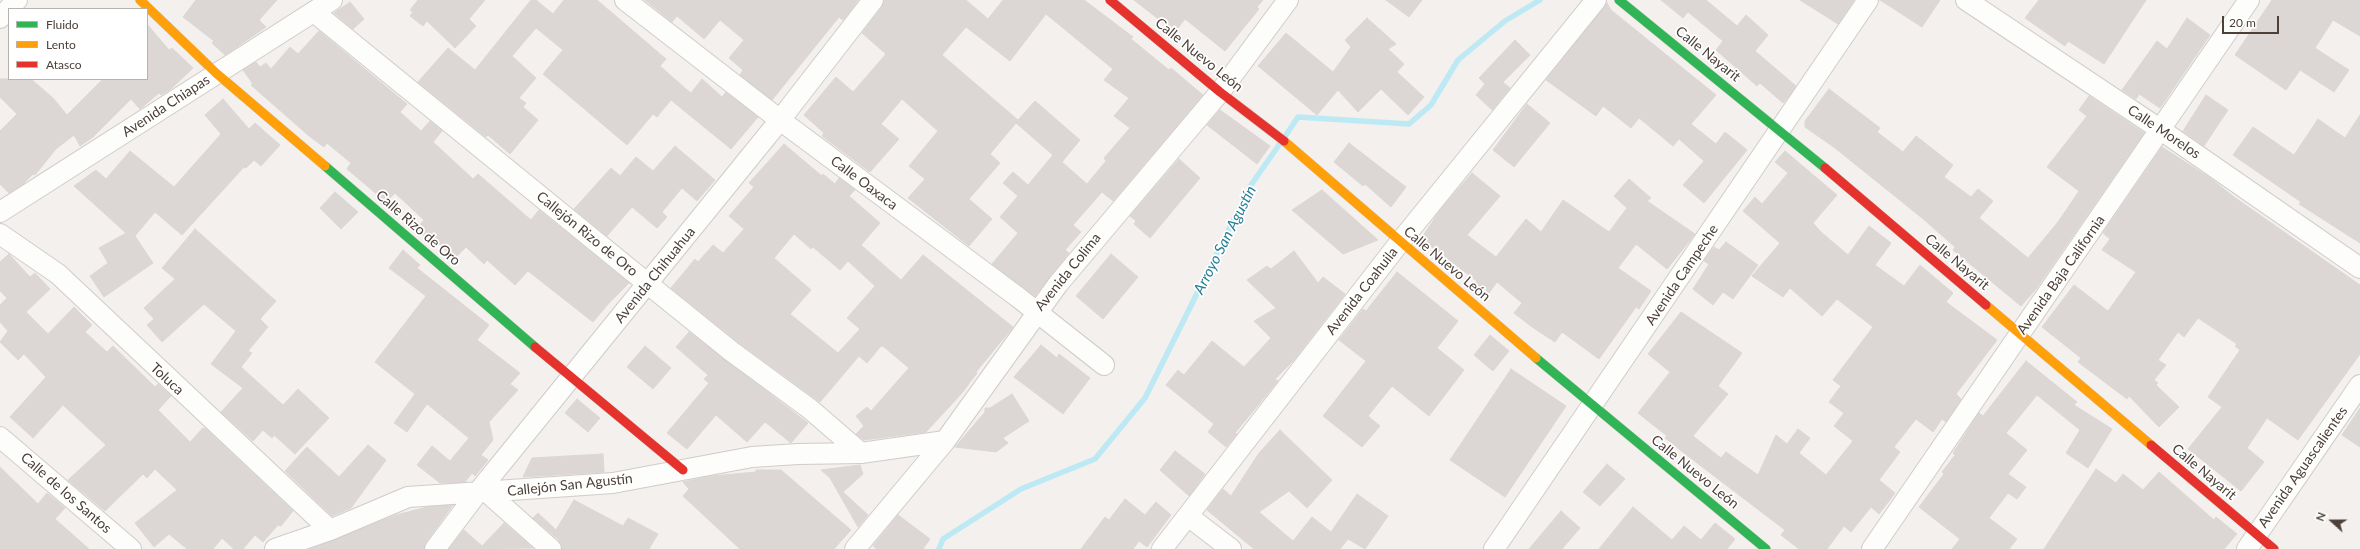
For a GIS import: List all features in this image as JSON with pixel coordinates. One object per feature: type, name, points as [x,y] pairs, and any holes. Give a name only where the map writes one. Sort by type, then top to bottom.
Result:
[{"type":"street","points":[[9,8],[17,0]]},
{"type":"street","name":"Calle Rizo de Oro","points":[[140,0],[216,73],[572,379],[683,470]]},
{"type":"street","name":"Avenida Chiapas","points":[[0,212],[332,0]]},
{"type":"street","name":"Calle Oaxaca","points":[[625,0],[780,120],[1036,311],[1104,365]]},
{"type":"street","name":"Avenida Chihuahua","points":[[435,549],[483,492],[780,120],[873,0]]},
{"type":"street","name":"Calle Nuevo León","points":[[1110,0],[1220,92],[1300,153],[1400,242],[1592,406],[1766,549]]},
{"type":"street","name":"Avenida Colima","points":[[855,549],[945,441],[1036,311],[1220,92],[1288,0]]},
{"type":"street","name":"Avenida Coahuila","points":[[1162,549],[1400,242],[1596,0]]},
{"type":"street","name":"Calle Nayarit","points":[[1619,0],[1780,131],[2019,334],[2251,542],[2274,549]]},
{"type":"street","name":"Avenida Campeche","points":[[1494,549],[1868,0]]},
{"type":"street","name":"Calle Morelos","points":[[1966,0],[2161,130],[2360,268]]},
{"type":"street","name":"Avenida Baja California","points":[[1872,549],[2249,0]]},
{"type":"street","points":[[0,18],[8,10]]},
{"type":"street","name":"Callejón Rizo de Oro","points":[[314,12],[731,351],[810,409],[861,453]]},
{"type":"street","name":"Toluca","points":[[0,234],[58,274],[330,530]]},
{"type":"street","name":"Avenida Aguascalientes","points":[[2251,542],[2360,385]]},
{"type":"street","name":"Calle de los Santos","points":[[0,437],[131,549]]},
{"type":"street","name":"Callejón San Agustín","points":[[275,549],[330,530],[408,497],[613,483],[752,457],[798,454],[861,453],[945,441]]},
{"type":"street","points":[[483,492],[551,549]]},
{"type":"street","points":[[1188,516],[1231,549]]},
{"type":"building","points":[[196,0],[277,0],[259,20],[266,27],[225,55],[212,43],[214,41],[183,17]]},
{"type":"building","points":[[418,0],[485,0],[469,19],[476,26],[455,48],[427,21],[423,26],[410,16],[413,12],[410,10]]},
{"type":"building","points":[[531,0],[536,0],[553,14],[564,0],[597,0],[666,59],[660,66],[691,93],[702,79],[722,97],[726,92],[758,117],[731,149],[671,100],[657,117],[653,114],[627,145],[543,74],[563,50],[536,28],[512,56],[536,78],[519,98],[526,103],[523,107],[538,120],[510,154],[488,135],[486,137],[418,82],[448,48],[475,70]]},
{"type":"building","points":[[645,0],[858,0],[845,18],[842,20],[839,17],[772,100],[740,75],[743,70],[729,58],[744,40],[720,20],[704,39],[677,16],[672,22]]},
{"type":"building","points":[[884,0],[966,0],[988,19],[1003,0],[1084,0],[1133,37],[1131,39],[1169,70],[1171,68],[1203,95],[1113,201],[1102,192],[1073,225],[1081,232],[1065,250],[1069,253],[1035,296],[992,264],[1018,233],[1000,217],[1018,196],[1003,183],[1013,172],[1028,185],[1053,155],[1016,123],[990,154],[1000,163],[969,199],[992,219],[969,246],[908,198],[925,179],[909,166],[938,131],[902,99],[881,124],[899,139],[870,172],[822,136],[824,133],[804,115],[836,77],[853,92],[886,54],[862,33],[882,7]],"holes":[[[1046,14],[1113,69],[1104,80],[1129,98],[1114,116],[1130,128],[1104,158],[1106,161],[1087,184],[1062,162],[1080,140],[1035,101],[1018,120],[942,55],[966,27],[1010,61]]]},
{"type":"building","points":[[1134,0],[1263,0],[1257,7],[1259,9],[1225,51],[1185,19],[1175,32]]},
{"type":"building","points":[[1386,0],[1422,0],[1409,17]]},
{"type":"building","points":[[1661,0],[1706,0],[1737,26],[1746,15],[1768,35],[1755,51],[1796,86],[1783,103],[1760,83],[1757,86],[1716,50],[1723,41],[1688,12],[1683,18]]},
{"type":"building","points":[[1800,0],[1854,0],[1838,24]]},
{"type":"building","points":[[1880,0],[1940,0],[1922,27]]},
{"type":"building","points":[[2039,0],[2146,0],[2104,64],[2068,41],[2065,46],[2025,18]]},
{"type":"building","points":[[2272,0],[2360,0],[2360,36],[2333,20],[2315,48],[2349,70],[2334,92],[2300,70],[2286,90],[2235,55]]},
{"type":"building","points":[[350,2],[364,19],[353,29],[334,13]]},
{"type":"building","points":[[1607,3],[1611,10],[1716,95],[1691,124],[1716,144],[1725,132],[1747,150],[1704,203],[1683,185],[1704,161],[1679,139],[1673,146],[1639,118],[1631,128],[1603,106],[1596,116],[1546,80]]},
{"type":"building","points":[[1367,18],[1396,44],[1388,49],[1404,64],[1397,72],[1424,97],[1408,115],[1381,89],[1358,112],[1338,90],[1317,115],[1258,66],[1286,33],[1333,72],[1351,47],[1345,40]]},
{"type":"building","points":[[2187,18],[2210,35],[2160,108],[2139,94],[2136,99],[2122,90],[2157,41],[2167,49]]},
{"type":"building","points":[[148,25],[169,50],[172,48],[193,68],[171,89],[161,95],[159,93],[140,109],[131,99],[93,137],[80,146],[74,135],[56,149],[35,175],[33,174],[23,184],[9,193],[0,184],[0,131],[17,114],[0,97],[0,79],[32,80],[53,98],[67,115],[102,80],[148,80]]},
{"type":"building","points":[[319,31],[407,104],[400,112],[421,131],[430,121],[442,131],[433,142],[473,179],[478,174],[531,220],[539,210],[629,283],[593,322],[528,271],[515,285],[487,260],[484,264],[466,247],[455,258],[437,242],[435,245],[416,229],[424,220],[395,193],[386,202],[347,169],[351,163],[327,143],[324,147],[309,136],[251,85],[253,84],[243,70],[256,62],[260,67],[266,63],[271,69],[290,47],[298,54]]},
{"type":"building","points":[[1515,40],[1530,55],[1503,82],[1510,88],[1492,110],[1476,95],[1485,84],[1479,78]]},
{"type":"building","points":[[1829,89],[1880,128],[1877,132],[1903,152],[1916,136],[1953,165],[1944,177],[1971,197],[1978,189],[1993,201],[1979,218],[2028,258],[2058,222],[2079,191],[2047,167],[2087,116],[2079,110],[2089,96],[2144,133],[2036,289],[2021,306],[1953,250],[1955,247],[1922,218],[1835,148],[1805,127],[1805,121]]},
{"type":"building","points":[[2206,95],[2228,110],[2204,146],[2183,131]]},
{"type":"building","points":[[223,99],[249,129],[255,123],[280,145],[261,166],[254,160],[246,168],[244,167],[182,235],[155,212],[135,236],[153,263],[104,297],[90,276],[108,263],[99,248],[126,233],[74,186],[96,170],[106,179],[130,151],[174,187],[221,134],[205,115]]},
{"type":"building","points":[[1527,104],[1550,123],[1514,167],[1493,150]]},
{"type":"building","points":[[1220,110],[1270,146],[1257,164],[1207,125]]},
{"type":"building","points":[[2360,115],[2360,243],[2299,204],[2301,202],[2233,155],[2253,127],[2294,155],[2318,119],[2345,138]]},
{"type":"building","points":[[1349,143],[1406,187],[1391,207],[1365,184],[1363,186],[1334,162]]},
{"type":"building","points":[[784,144],[822,176],[823,174],[835,184],[839,178],[855,190],[849,196],[880,223],[861,245],[901,280],[923,255],[1013,327],[976,372],[977,373],[962,393],[926,432],[864,440],[856,434],[864,426],[856,416],[867,407],[871,411],[909,368],[884,347],[881,346],[867,363],[859,356],[820,402],[738,342],[671,288],[695,259],[698,262],[713,245],[723,253],[744,229],[729,216],[754,187],[749,183]],"holes":[[[794,234],[811,249],[813,247],[840,270],[848,261],[875,286],[847,318],[860,329],[838,353],[790,314],[811,290],[774,258]]]},
{"type":"building","points":[[675,146],[715,180],[697,201],[682,188],[662,212],[667,217],[657,228],[632,207],[607,236],[574,209],[611,168],[620,176],[636,157],[653,171]]},
{"type":"building","points":[[2162,147],[2210,178],[2234,197],[2360,285],[2360,354],[2298,440],[2267,418],[2247,448],[2264,462],[2241,491],[2188,449],[2222,407],[2208,397],[2240,350],[2235,346],[2237,344],[2198,318],[2184,337],[2178,332],[2158,360],[2166,365],[2154,380],[2158,383],[2156,385],[2179,407],[2159,427],[2129,396],[2127,399],[2078,362],[2081,358],[2042,327],[2074,285],[2108,311],[2136,272],[2102,250],[2110,239],[2103,233]]},
{"type":"building","points":[[1785,151],[1837,195],[1813,223],[1821,232],[1848,255],[1869,226],[1891,243],[1875,265],[1904,286],[1920,265],[1953,293],[1946,302],[1997,340],[1956,394],[1961,399],[1946,422],[1942,419],[1933,432],[1916,419],[1894,447],[1900,452],[1879,480],[1895,493],[1879,514],[1871,507],[1851,532],[1844,526],[1827,549],[1799,549],[1781,535],[1785,530],[1665,438],[1667,436],[1638,413],[1670,372],[1648,354],[1681,312],[1742,353],[1718,386],[1728,394],[1693,436],[1721,458],[1726,452],[1758,475],[1776,435],[1787,444],[1798,429],[1810,438],[1799,453],[1826,475],[1853,441],[1834,426],[1844,413],[1829,402],[1841,386],[1833,380],[1873,327],[1837,299],[1822,316],[1790,288],[1783,297],[1752,276],[1780,243],[1743,211],[1755,197],[1762,204],[1788,173],[1775,162]]},
{"type":"building","points":[[1179,159],[1200,178],[1150,238],[1134,224],[1136,221],[1130,216]]},
{"type":"building","points":[[1472,173],[1500,196],[1467,235],[1496,257],[1526,219],[1541,232],[1563,200],[1609,232],[1627,208],[1614,196],[1629,179],[1651,198],[1647,201],[1695,234],[1667,269],[1636,244],[1618,268],[1651,291],[1639,309],[1636,307],[1599,359],[1562,332],[1555,342],[1532,327],[1514,313],[1522,303],[1497,282],[1489,293],[1475,283],[1477,281],[1421,239],[1440,210]]},
{"type":"building","points":[[1322,190],[1378,240],[1343,254],[1292,210]]},
{"type":"building","points":[[335,192],[358,212],[341,229],[320,208]]},
{"type":"building","points":[[195,229],[276,301],[260,319],[268,327],[248,351],[252,353],[241,367],[283,405],[298,389],[329,418],[295,454],[274,435],[272,438],[263,430],[253,441],[221,412],[243,388],[211,364],[236,331],[204,304],[162,342],[147,325],[154,319],[144,308],[175,279],[162,268]]},
{"type":"building","points":[[1726,242],[1758,265],[1733,299],[1723,292],[1713,305],[1693,289],[1709,264],[1704,261],[1714,247],[1719,250]]},
{"type":"building","points":[[403,250],[420,265],[417,268],[489,325],[477,340],[520,373],[510,384],[518,390],[489,422],[493,440],[481,455],[488,460],[475,476],[472,473],[465,482],[440,483],[417,465],[432,446],[450,461],[469,438],[427,404],[407,432],[394,423],[415,394],[375,362],[426,296],[389,268]]},
{"type":"building","points":[[1294,251],[1318,283],[1323,277],[1345,294],[1293,361],[1275,379],[1278,381],[1235,433],[1237,434],[1226,447],[1208,432],[1214,424],[1166,385],[1178,370],[1184,375],[1212,341],[1244,367],[1271,338],[1254,321],[1276,308],[1247,280],[1267,266],[1271,269]]},
{"type":"building","points":[[9,254],[30,277],[35,273],[50,289],[26,312],[48,334],[74,307],[92,325],[85,332],[107,352],[113,346],[155,387],[158,384],[171,396],[158,410],[190,442],[203,428],[206,429],[293,511],[281,526],[278,525],[263,542],[255,535],[243,549],[234,549],[222,538],[213,549],[187,549],[169,534],[154,547],[135,523],[177,490],[155,469],[147,478],[143,474],[105,511],[68,480],[106,445],[63,405],[33,438],[10,417],[46,377],[24,354],[18,360],[0,342],[8,331],[0,322],[0,305],[7,298],[0,291],[0,262]]},
{"type":"building","points":[[1111,254],[1138,277],[1103,319],[1076,296]]},
{"type":"building","points":[[1397,272],[1458,321],[1437,348],[1464,370],[1429,416],[1392,386],[1368,416],[1380,426],[1362,447],[1323,416],[1366,361],[1339,340],[1363,309],[1366,311]]},
{"type":"building","points":[[689,332],[808,423],[791,443],[765,422],[747,442],[716,415],[687,449],[667,433],[709,383],[704,379],[708,375],[676,347]]},
{"type":"building","points":[[1490,335],[1509,351],[1493,371],[1474,355]]},
{"type":"building","points":[[1041,345],[1057,358],[1059,354],[1090,378],[1063,414],[1014,377]]},
{"type":"building","points":[[645,346],[671,368],[653,389],[627,367]]},
{"type":"building","points":[[2026,361],[2077,402],[2074,405],[2112,429],[2088,468],[2066,453],[2080,430],[2037,395],[2006,433],[2027,450],[2008,474],[2026,487],[2017,499],[2008,493],[1989,518],[2017,539],[2009,549],[1952,549],[1960,539],[1919,507],[1944,474],[1942,472],[1955,455],[1953,453],[1979,413],[1983,416]]},
{"type":"building","points":[[1511,369],[1566,406],[1505,497],[1450,460]]},
{"type":"building","points":[[1012,394],[1029,421],[1003,438],[1008,443],[996,452],[955,447],[985,412],[985,408],[990,408]]},
{"type":"building","points":[[577,399],[600,418],[588,432],[565,413]]},
{"type":"building","points":[[2360,408],[2360,447],[2342,435]]},
{"type":"building","points":[[1280,430],[1332,480],[1307,508],[1289,491],[1259,512],[1293,541],[1312,517],[1331,532],[1357,494],[1388,516],[1365,549],[1348,539],[1340,549],[1254,549],[1207,510],[1223,489],[1231,496],[1259,453]]},
{"type":"building","points":[[368,445],[386,460],[351,508],[332,516],[285,471],[307,447],[339,477]]},
{"type":"building","points":[[1175,451],[1205,474],[1189,496],[1160,470]]},
{"type":"building","points":[[603,454],[604,472],[523,477],[532,458]]},
{"type":"building","points":[[1607,464],[1625,479],[1600,506],[1583,492]]},
{"type":"building","points":[[860,465],[863,474],[843,492],[868,515],[858,527],[830,478],[821,470]]},
{"type":"building","points":[[0,467],[38,504],[47,493],[65,508],[55,519],[89,549],[0,549]]},
{"type":"building","points":[[2096,469],[2116,483],[2123,474],[2143,490],[2159,472],[2214,520],[2216,517],[2237,534],[2224,549],[2044,549]]},
{"type":"building","points":[[756,470],[781,470],[851,530],[834,549],[740,549],[683,496],[689,489],[683,482],[712,476],[756,472]]},
{"type":"building","points":[[1125,499],[1145,515],[1156,502],[1171,515],[1147,547],[1139,541],[1133,549],[1081,549],[1105,517],[1109,520]]},
{"type":"building","points":[[574,500],[623,526],[628,518],[658,534],[649,549],[562,549],[559,540],[533,518],[538,513],[556,530]]},
{"type":"building","points":[[453,505],[426,542],[424,549],[310,549],[396,515],[427,507]]},
{"type":"building","points":[[1633,507],[1672,540],[1684,526],[1701,540],[1715,523],[1735,539],[1727,549],[1599,549]]},
{"type":"building","points":[[1561,511],[1580,528],[1562,549],[1529,549]]},
{"type":"building","points":[[898,515],[930,539],[923,549],[877,549],[873,546]]},
{"type":"building","points":[[504,523],[533,548],[449,549],[464,530],[482,546]]},
{"type":"waterway","name":"Arroyo San Agustín","points":[[1286,135],[1298,117],[1409,124],[1431,105],[1458,60],[1505,21],[1540,0]]},
{"type":"waterway","name":"Arroyo San Agustín","points":[[939,549],[943,539],[1021,489],[1095,459],[1145,398],[1251,185],[1281,142]]},
{"type":"traffic: fast","points":[[1619,0],[1825,168]]},
{"type":"traffic: fast","points":[[325,166],[535,347]]},
{"type":"traffic: fast","points":[[1536,358],[1766,549]]},
{"type":"traffic: slow","points":[[140,0],[216,73],[325,166]]},
{"type":"traffic: slow","points":[[1284,141],[1536,358]]},
{"type":"traffic: slow","points":[[1986,305],[2151,445]]},
{"type":"traffic: jam","points":[[1110,0],[1220,92],[1284,141]]},
{"type":"traffic: jam","points":[[1825,168],[1986,305]]},
{"type":"traffic: jam","points":[[535,347],[683,470]]},
{"type":"traffic: jam","points":[[2151,445],[2274,549]]}]
